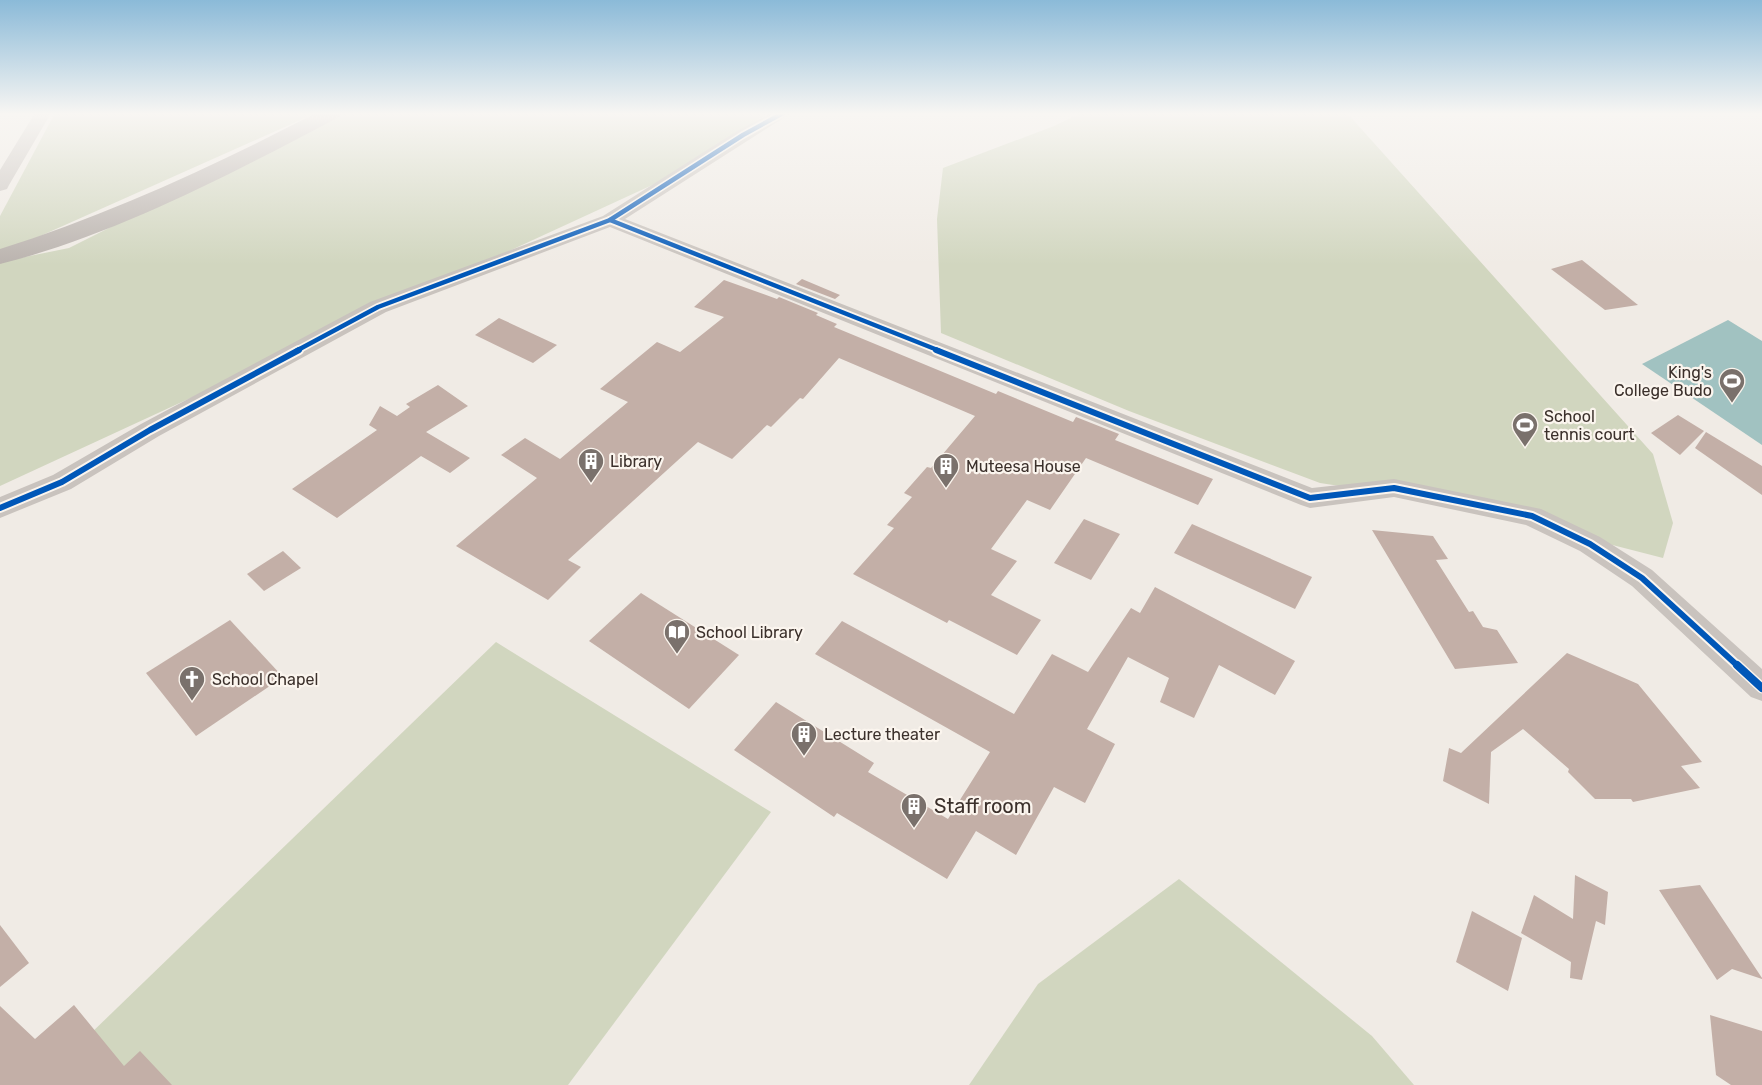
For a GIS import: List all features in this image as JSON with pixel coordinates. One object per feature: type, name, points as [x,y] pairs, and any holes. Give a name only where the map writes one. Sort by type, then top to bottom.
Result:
[{"type":"street","points":[[0,185],[13,164]]},
{"type":"street","points":[[0,257],[39,245],[152,200],[233,164]]},
{"type":"street","points":[[0,508],[62,482],[160,424],[378,308],[610,220],[698,164]]},
{"type":"street","points":[[610,220],[1310,498],[1394,488],[1532,516],[1590,544],[1642,578],[1762,688]]},
{"type":"green space","points":[[28,164],[203,164],[0,254],[0,216]]},
{"type":"green space","points":[[237,164],[699,164],[0,486],[0,262],[69,248]]},
{"type":"green space","points":[[955,164],[1392,164],[1653,454],[1673,523],[1663,558],[1445,502],[1320,483],[1129,411],[941,333],[937,219],[943,168]]},
{"type":"green space","points":[[496,642],[771,812],[568,1085],[135,1085],[87,1037]]},
{"type":"green space","points":[[1179,879],[1372,1036],[1414,1085],[969,1085],[1038,984]]},
{"type":"water","name":"King's College Budo","points":[[1728,320],[1762,341],[1762,445],[1642,364]]},
{"type":"building","points":[[1582,260],[1638,305],[1605,310],[1551,269]]},
{"type":"building","points":[[802,279],[840,295],[835,299],[796,284]]},
{"type":"building","points":[[724,280],[777,299],[779,297],[818,313],[816,315],[837,324],[834,327],[996,394],[998,391],[1073,422],[1076,417],[1119,434],[1115,440],[1213,479],[1198,505],[1086,458],[1050,510],[1027,500],[991,549],[1017,561],[991,595],[1041,620],[1017,655],[949,620],[947,623],[853,574],[894,528],[887,525],[912,497],[904,493],[927,467],[931,468],[975,416],[839,358],[803,399],[800,398],[771,427],[767,425],[732,459],[698,442],[568,560],[581,567],[548,600],[456,546],[537,478],[501,455],[525,438],[560,459],[628,402],[600,389],[657,342],[680,352],[724,317],[694,307]]},
{"type":"building","points":[[499,318],[557,345],[533,363],[475,335]]},
{"type":"building","points":[[438,385],[468,406],[426,432],[470,458],[450,473],[421,456],[337,518],[292,489],[377,430],[369,425],[380,406],[397,416],[410,407],[406,404]]},
{"type":"building","points":[[1678,415],[1704,431],[1680,455],[1651,433]]},
{"type":"building","points":[[1706,432],[1762,466],[1762,495],[1695,448]]},
{"type":"building","points":[[1084,519],[1120,534],[1091,580],[1054,563]]},
{"type":"building","points":[[1192,524],[1312,577],[1295,609],[1174,553]]},
{"type":"building","points":[[1372,530],[1433,536],[1448,559],[1436,560],[1469,612],[1473,611],[1483,627],[1497,630],[1518,663],[1455,669]]},
{"type":"building","points":[[283,551],[301,568],[264,591],[247,574]]},
{"type":"building","points":[[1155,587],[1295,661],[1275,695],[1219,665],[1194,718],[1160,702],[1169,678],[1128,657],[1087,729],[1115,744],[1085,803],[1054,787],[1016,855],[976,831],[947,879],[837,813],[834,817],[734,750],[776,702],[874,763],[868,772],[948,819],[990,752],[815,654],[842,621],[1014,714],[1052,654],[1088,672],[1131,608],[1140,613]]},
{"type":"building","points":[[641,593],[739,655],[689,709],[589,641]]},
{"type":"building","points":[[230,620],[283,677],[196,736],[146,673]]},
{"type":"building","points":[[1567,653],[1638,684],[1702,762],[1681,766],[1700,788],[1633,802],[1631,799],[1595,799],[1568,772],[1569,769],[1523,729],[1491,752],[1489,804],[1443,781],[1449,748],[1461,753]]},
{"type":"building","points":[[1575,875],[1608,892],[1605,925],[1596,921],[1582,980],[1570,978],[1571,962],[1521,933],[1534,895],[1573,919]]},
{"type":"building","points":[[1700,885],[1762,979],[1732,969],[1717,980],[1659,890]]},
{"type":"building","points":[[1472,911],[1522,938],[1508,991],[1456,962]]},
{"type":"building","points":[[0,925],[29,963],[0,987]]},
{"type":"building","points":[[74,1005],[124,1066],[140,1051],[172,1085],[0,1085],[0,1006],[35,1039]]},
{"type":"building","points":[[1710,1015],[1762,1031],[1762,1085],[1731,1085],[1716,1075]]},
{"type":"cycle path","points":[[0,508],[62,482],[150,430],[378,307],[610,220],[698,164]]},
{"type":"cycle path","points":[[610,220],[1310,498],[1394,488],[1532,516],[1590,544],[1642,578],[1762,688]]},
{"type":"place","name":"King's College Budo","points":[[1732,404]]},
{"type":"place","name":"School tennis court","points":[[1525,448]]},
{"type":"place","name":"Library","points":[[591,484]]},
{"type":"place","name":"Muteesa House","points":[[946,489]]},
{"type":"place","name":"School Library","points":[[677,655]]},
{"type":"place","name":"School Chapel","points":[[192,702]]},
{"type":"place","name":"Lecture theater","points":[[804,757]]},
{"type":"place","name":"Staff room","points":[[914,829]]}]
